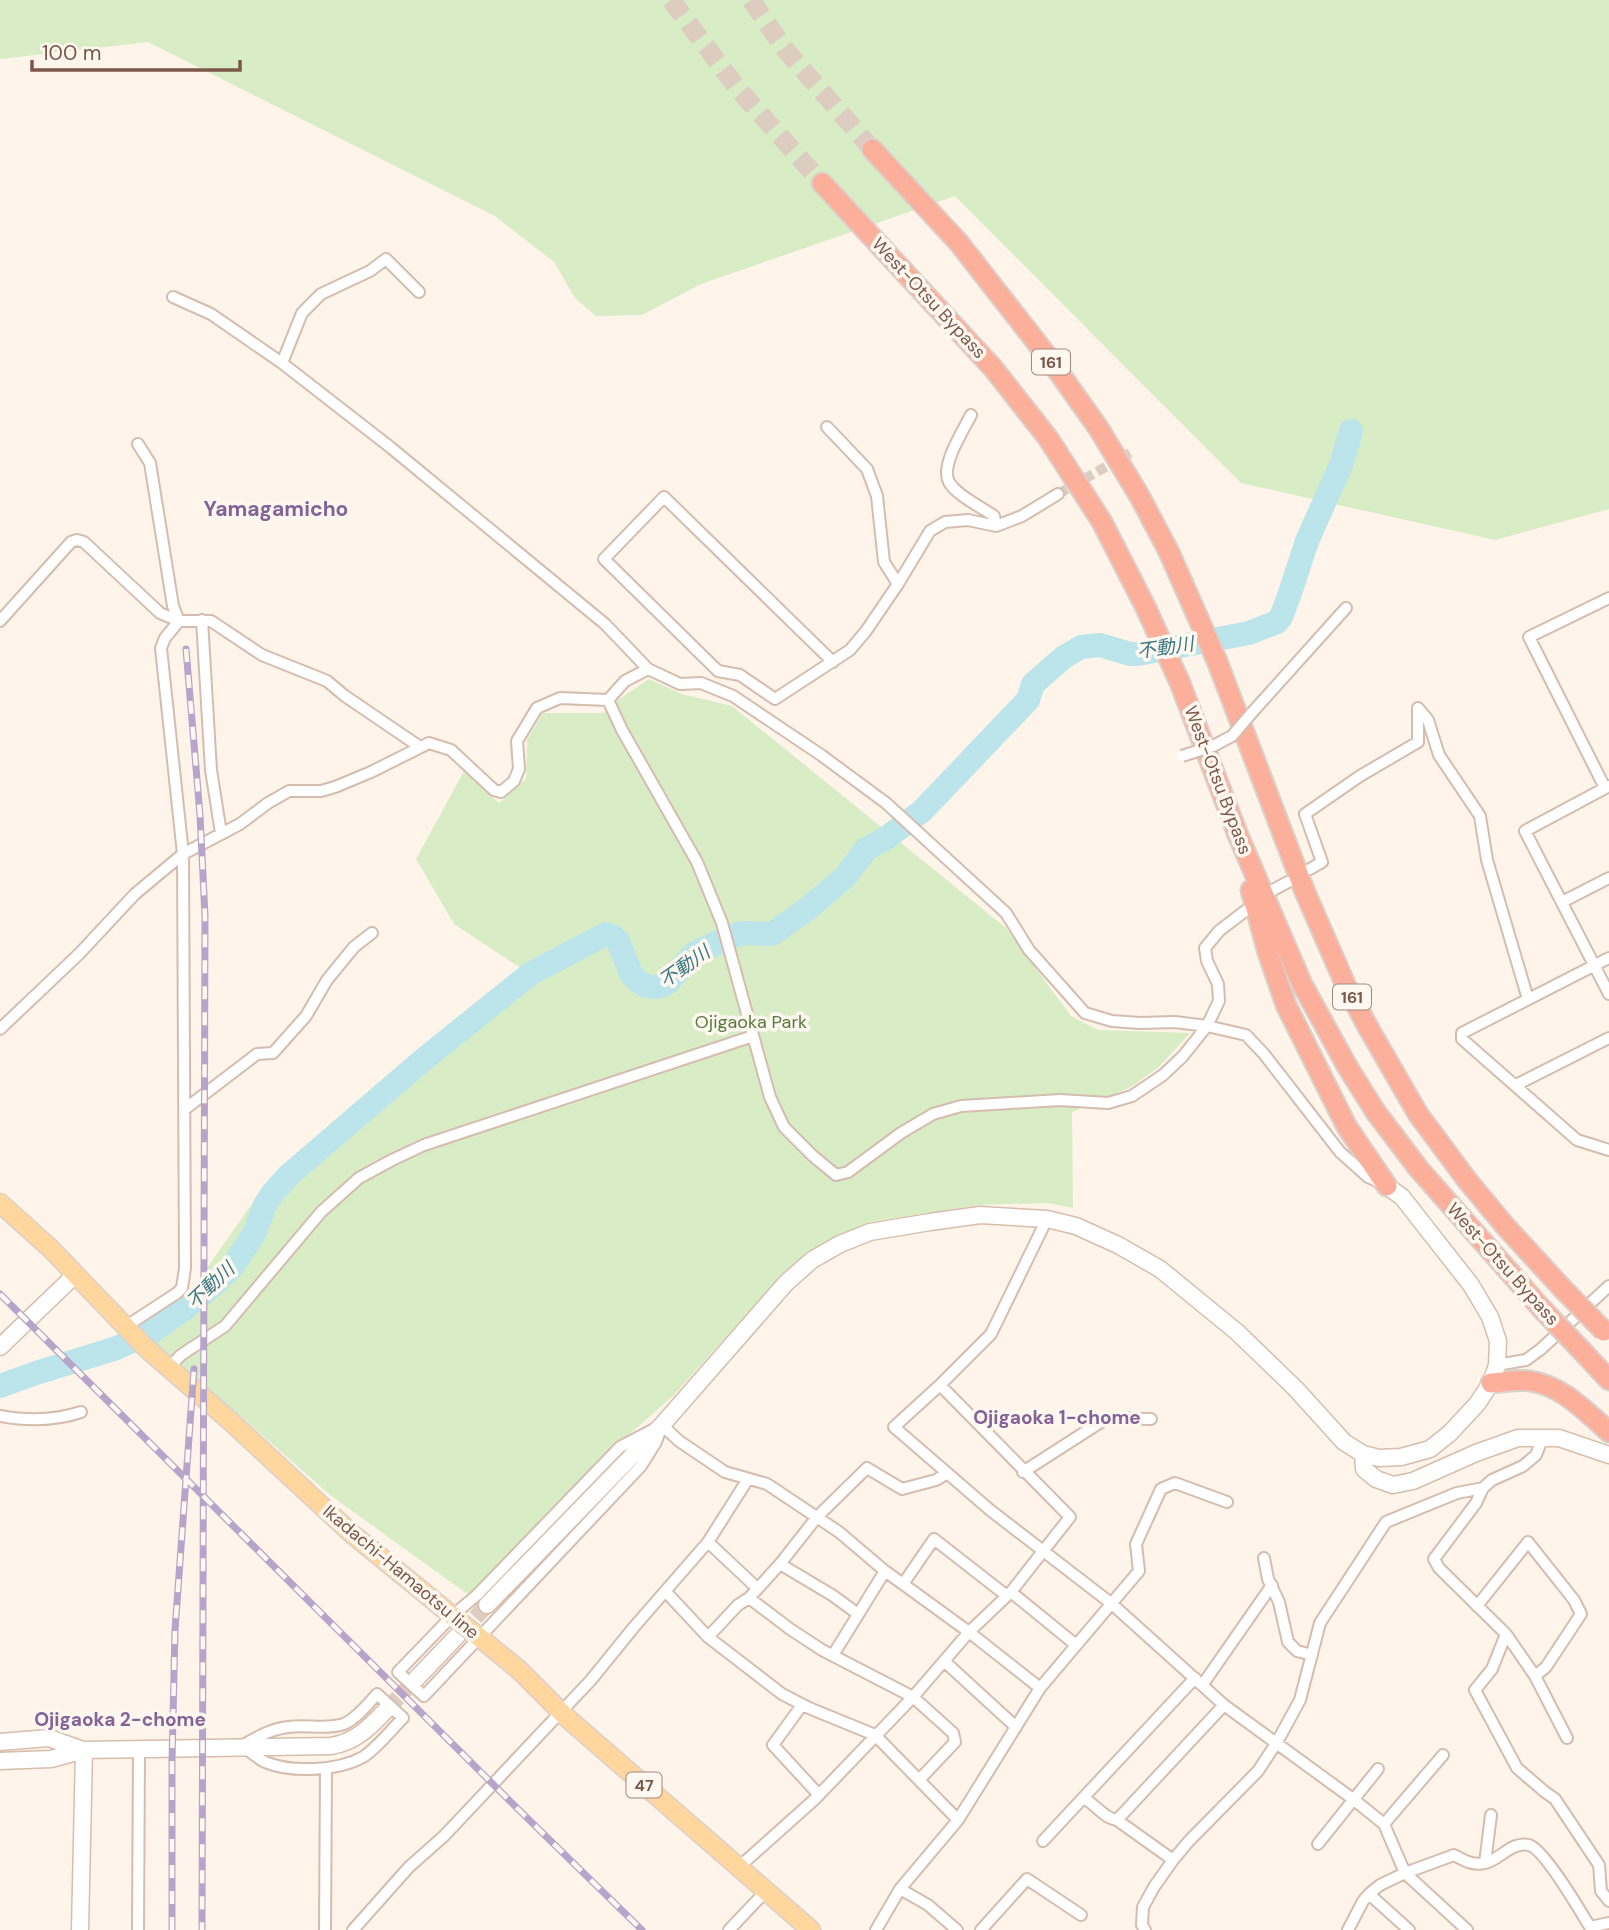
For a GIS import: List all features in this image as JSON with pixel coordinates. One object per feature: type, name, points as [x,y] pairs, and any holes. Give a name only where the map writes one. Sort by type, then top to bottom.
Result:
[{"type":"highway","name":"West-Otsu Bypass","points":[[872,149],[959,243],[1048,357],[1099,429],[1163,541],[1191,603],[1217,661],[1305,892],[1346,986],[1369,1029],[1418,1114],[1467,1180],[1506,1227],[1607,1333]]},
{"type":"highway","name":"West-Otsu Bypass","points":[[822,183],[993,368],[1048,438],[1102,522],[1146,608],[1180,682],[1238,835],[1302,984],[1347,1066],[1375,1111],[1418,1168],[1541,1308],[1609,1380]]},
{"type":"highway","points":[[1238,835],[1268,953],[1286,1005],[1347,1127],[1387,1186]]},
{"type":"highway","points":[[1494,1374],[1553,1387],[1571,1398],[1609,1432]]},
{"type":"main road","name":"Ikadachi-Hamaotsu line","points":[[0,1203],[51,1250],[146,1348],[228,1419],[351,1533],[464,1629],[518,1669],[561,1712],[811,1930]]},
{"type":"street","points":[[282,363],[302,313],[321,294],[370,271],[386,259],[419,292]]},
{"type":"street","points":[[173,297],[211,314],[282,363],[390,447],[605,624],[648,669],[680,684],[701,684],[733,696],[886,803],[1006,914],[1029,950],[1085,1013],[1112,1021],[1175,1022],[1246,1035],[1264,1054],[1340,1152],[1368,1177],[1402,1197],[1471,1285],[1490,1317],[1498,1341],[1494,1374],[1477,1404],[1450,1433],[1430,1449],[1401,1458],[1379,1458],[1363,1454],[1344,1442],[1295,1388],[1237,1332],[1160,1269],[1118,1245],[1076,1226],[1047,1219],[980,1215],[870,1232],[840,1244],[812,1260],[786,1283],[662,1425],[487,1605]]},
{"type":"street","points":[[971,415],[946,471],[948,481],[955,490],[994,516],[996,526]]},
{"type":"street","points":[[827,427],[867,469],[877,496],[884,562],[898,584]]},
{"type":"street","points":[[138,444],[150,463],[173,606],[179,621]]},
{"type":"street","points":[[833,662],[664,497],[604,559],[718,671],[740,676],[775,699],[833,662],[850,650],[898,584],[930,531],[945,522],[968,520],[996,526],[1022,516],[1058,494]]},
{"type":"street","points":[[0,621],[71,542],[77,540],[83,542],[160,613],[179,621],[202,620],[217,624],[262,655],[327,681],[420,747]]},
{"type":"street","points":[[1609,598],[1529,638],[1607,787],[1525,831],[1609,994]]},
{"type":"street","points":[[1182,756],[1213,747],[1232,736],[1346,608]]},
{"type":"street","points":[[202,620],[211,770],[221,833]]},
{"type":"street","points":[[126,1328],[182,1288],[186,1268],[183,854],[161,648],[165,638],[179,621]]},
{"type":"street","points":[[701,684],[712,665]]},
{"type":"street","points":[[608,700],[625,681],[648,669]]},
{"type":"street","points":[[0,1029],[79,954],[135,894],[183,854],[240,824],[279,796],[289,792],[321,791],[335,787],[379,769],[429,743],[452,750],[494,790],[501,792],[514,781],[519,769],[517,741],[537,708],[560,698],[608,700]]},
{"type":"street","points":[[608,700],[622,730],[698,862],[732,952],[769,1097],[784,1127],[836,1175],[848,1171],[933,1114],[961,1106],[1060,1100],[1108,1102],[1132,1096],[1163,1075],[1183,1056],[1207,1026],[1219,1001],[1218,984],[1207,961],[1205,948],[1219,931],[1245,911]]},
{"type":"street","points":[[1310,869],[1322,862],[1305,814],[1360,776],[1418,742],[1418,708],[1428,720],[1438,755],[1480,816],[1487,860],[1528,999]]},
{"type":"street","points":[[1562,902],[1609,878]]},
{"type":"street","points":[[1273,890],[1288,882]]},
{"type":"street","points":[[185,1109],[257,1054],[273,1053],[306,1016],[327,980],[354,947],[372,933]]},
{"type":"street","points":[[1609,958],[1462,1033],[1462,1039],[1577,1140],[1609,1150]]},
{"type":"street","points":[[169,1368],[181,1355],[225,1326],[321,1212],[359,1178],[424,1145],[753,1036]]},
{"type":"street","points":[[1516,1085],[1609,1038]]},
{"type":"street","points":[[1047,1219],[991,1334],[894,1427],[990,1510],[1112,1604],[1224,1705],[1384,1824],[1405,1873],[1467,1930]]},
{"type":"street","points":[[0,1347],[75,1275]]},
{"type":"street","points":[[1494,1374],[1534,1355],[1609,1286]]},
{"type":"street","points":[[739,1867],[819,1795],[913,1697],[969,1632],[1009,1594],[1070,1517],[940,1385]]},
{"type":"street","points":[[0,1416],[45,1420],[81,1412]]},
{"type":"street","points":[[1023,1472],[1107,1418],[1151,1419]]},
{"type":"street","points":[[662,1425],[679,1441],[725,1472],[766,1484],[839,1531],[885,1571],[1040,1688]]},
{"type":"street","points":[[416,1679],[464,1629],[641,1466],[656,1442],[662,1425]]},
{"type":"street","points":[[464,1629],[398,1672],[424,1696],[464,1629],[477,1595],[620,1447],[662,1425]]},
{"type":"street","points":[[1544,1437],[1536,1455],[1523,1466],[1492,1480],[1483,1488],[1476,1503],[1434,1559],[1438,1568],[1506,1634],[1535,1676],[1567,1738]]},
{"type":"street","points":[[1363,1454],[1364,1469],[1376,1479],[1393,1485],[1413,1481],[1518,1438],[1567,1440],[1609,1455]]},
{"type":"street","points":[[708,1637],[780,1564],[817,1517],[867,1468],[902,1489],[936,1480],[946,1474]]},
{"type":"street","points":[[353,1930],[409,1867],[444,1836],[591,1680],[708,1542],[748,1479]]},
{"type":"street","points":[[876,1930],[900,1889],[958,1820],[1040,1688],[1139,1571],[1136,1544],[1161,1489],[1175,1483],[1227,1502]]},
{"type":"street","points":[[1145,1930],[1142,1925],[1143,1907],[1172,1860],[1258,1771],[1277,1742],[1300,1700],[1320,1623],[1386,1522],[1457,1493],[1483,1488]]},
{"type":"street","points":[[903,1584],[934,1539],[1076,1646]]},
{"type":"street","points":[[708,1542],[757,1588]]},
{"type":"street","points":[[1477,1606],[1528,1542],[1574,1600],[1581,1614],[1546,1667],[1535,1676]]},
{"type":"street","points":[[1264,1558],[1268,1579],[1279,1602],[1288,1642],[1297,1651],[1312,1655]]},
{"type":"street","points":[[780,1564],[858,1614]]},
{"type":"street","points":[[833,1655],[885,1571]]},
{"type":"street","points":[[1043,1842],[1199,1681],[1272,1585]]},
{"type":"street","points":[[666,1592],[708,1637],[782,1694],[875,1735],[958,1820]]},
{"type":"street","points":[[748,1598],[790,1629],[833,1655],[913,1697],[953,1733],[955,1742],[919,1780]]},
{"type":"street","points":[[1506,1634],[1492,1669],[1475,1690],[1517,1768],[1555,1798],[1599,1865],[1601,1891],[1609,1901]]},
{"type":"street","points":[[944,1661],[1016,1727]]},
{"type":"street","points":[[377,1693],[403,1718],[364,1756],[346,1765],[326,1768],[281,1767],[263,1761],[242,1746],[262,1734],[290,1726],[334,1726],[346,1723],[377,1693]]},
{"type":"street","points":[[803,1704],[773,1745],[819,1795]]},
{"type":"street","points":[[1117,1820],[1224,1705]]},
{"type":"street","points":[[0,1761],[51,1759],[84,1750],[340,1745],[359,1736],[387,1709]]},
{"type":"street","points":[[0,1742],[48,1738],[84,1750]]},
{"type":"street","points":[[138,1930],[139,1749]]},
{"type":"street","points":[[80,1930],[84,1750]]},
{"type":"street","points":[[1384,1824],[1443,1755]]},
{"type":"street","points":[[325,1930],[326,1768]]},
{"type":"street","points":[[1318,1844],[1378,1769]]},
{"type":"street","points":[[1083,1798],[1108,1819],[1117,1820],[1172,1860]]},
{"type":"street","points":[[1485,1863],[1491,1815]]},
{"type":"street","points":[[1348,1930],[1369,1894],[1380,1885],[1405,1873],[1454,1855],[1470,1863],[1485,1863],[1516,1846],[1529,1845],[1538,1850],[1569,1892],[1588,1929],[1609,1923]]},
{"type":"street","points":[[981,1930],[1027,1880],[1081,1916]]},
{"type":"street","points":[[900,1889],[928,1905],[957,1930]]},
{"type":"street","points":[[729,1930],[766,1891]]},
{"type":"street","points":[[1369,1894],[1409,1930]]},
{"type":"green space","points":[[0,0],[1609,0],[1609,509],[1495,540],[1241,483],[955,196],[701,284],[642,315],[596,316],[575,298],[554,262],[495,216],[148,42],[0,59]]},
{"type":"green space","name":"Ojigaoka Park","points":[[649,679],[682,694],[732,706],[1006,928],[1071,1016],[1098,1030],[1190,1033],[1159,1067],[1131,1087],[1072,1112],[1073,1208],[1048,1203],[979,1205],[870,1222],[821,1244],[762,1297],[673,1396],[632,1432],[474,1592],[466,1593],[330,1495],[230,1407],[137,1331],[186,1298],[263,1188],[525,971],[454,924],[416,859],[464,771],[499,803],[526,779],[527,740],[543,713],[603,713]]},
{"type":"waterway","name":"不動川","points":[[0,1386],[117,1348],[153,1331],[184,1309],[232,1267],[254,1234],[265,1205],[289,1175],[423,1060],[530,974],[606,934],[618,941],[631,974],[637,980],[646,986],[661,986],[695,953],[742,933],[772,934],[845,877],[866,849],[885,839],[922,811],[1028,700],[1033,684],[1064,657],[1081,647],[1100,645],[1138,654],[1249,633],[1277,622],[1289,596],[1307,541],[1341,465],[1351,431]]},
{"type":"tunnel","points":[[671,0],[738,89],[822,183]]},
{"type":"tunnel","points":[[751,0],[784,48],[872,149]]},
{"type":"tunnel","points":[[1058,494],[1130,453]]},
{"type":"tunnel","points":[[459,1635],[487,1605]]},
{"type":"tunnel","points":[[387,1709],[416,1679]]},
{"type":"railway","points":[[186,649],[200,815],[205,916],[202,1930]]},
{"type":"railway","points":[[0,1294],[642,1930]]},
{"type":"railway","points":[[172,1930],[175,1630],[194,1369]]},
{"type":"district","name":"Yamagamicho","points":[[276,509]]},
{"type":"district","name":"Ojigaoka 1-chome","points":[[1057,1417]]},
{"type":"district","name":"Ojigaoka 2-chome","points":[[120,1719]]}]
